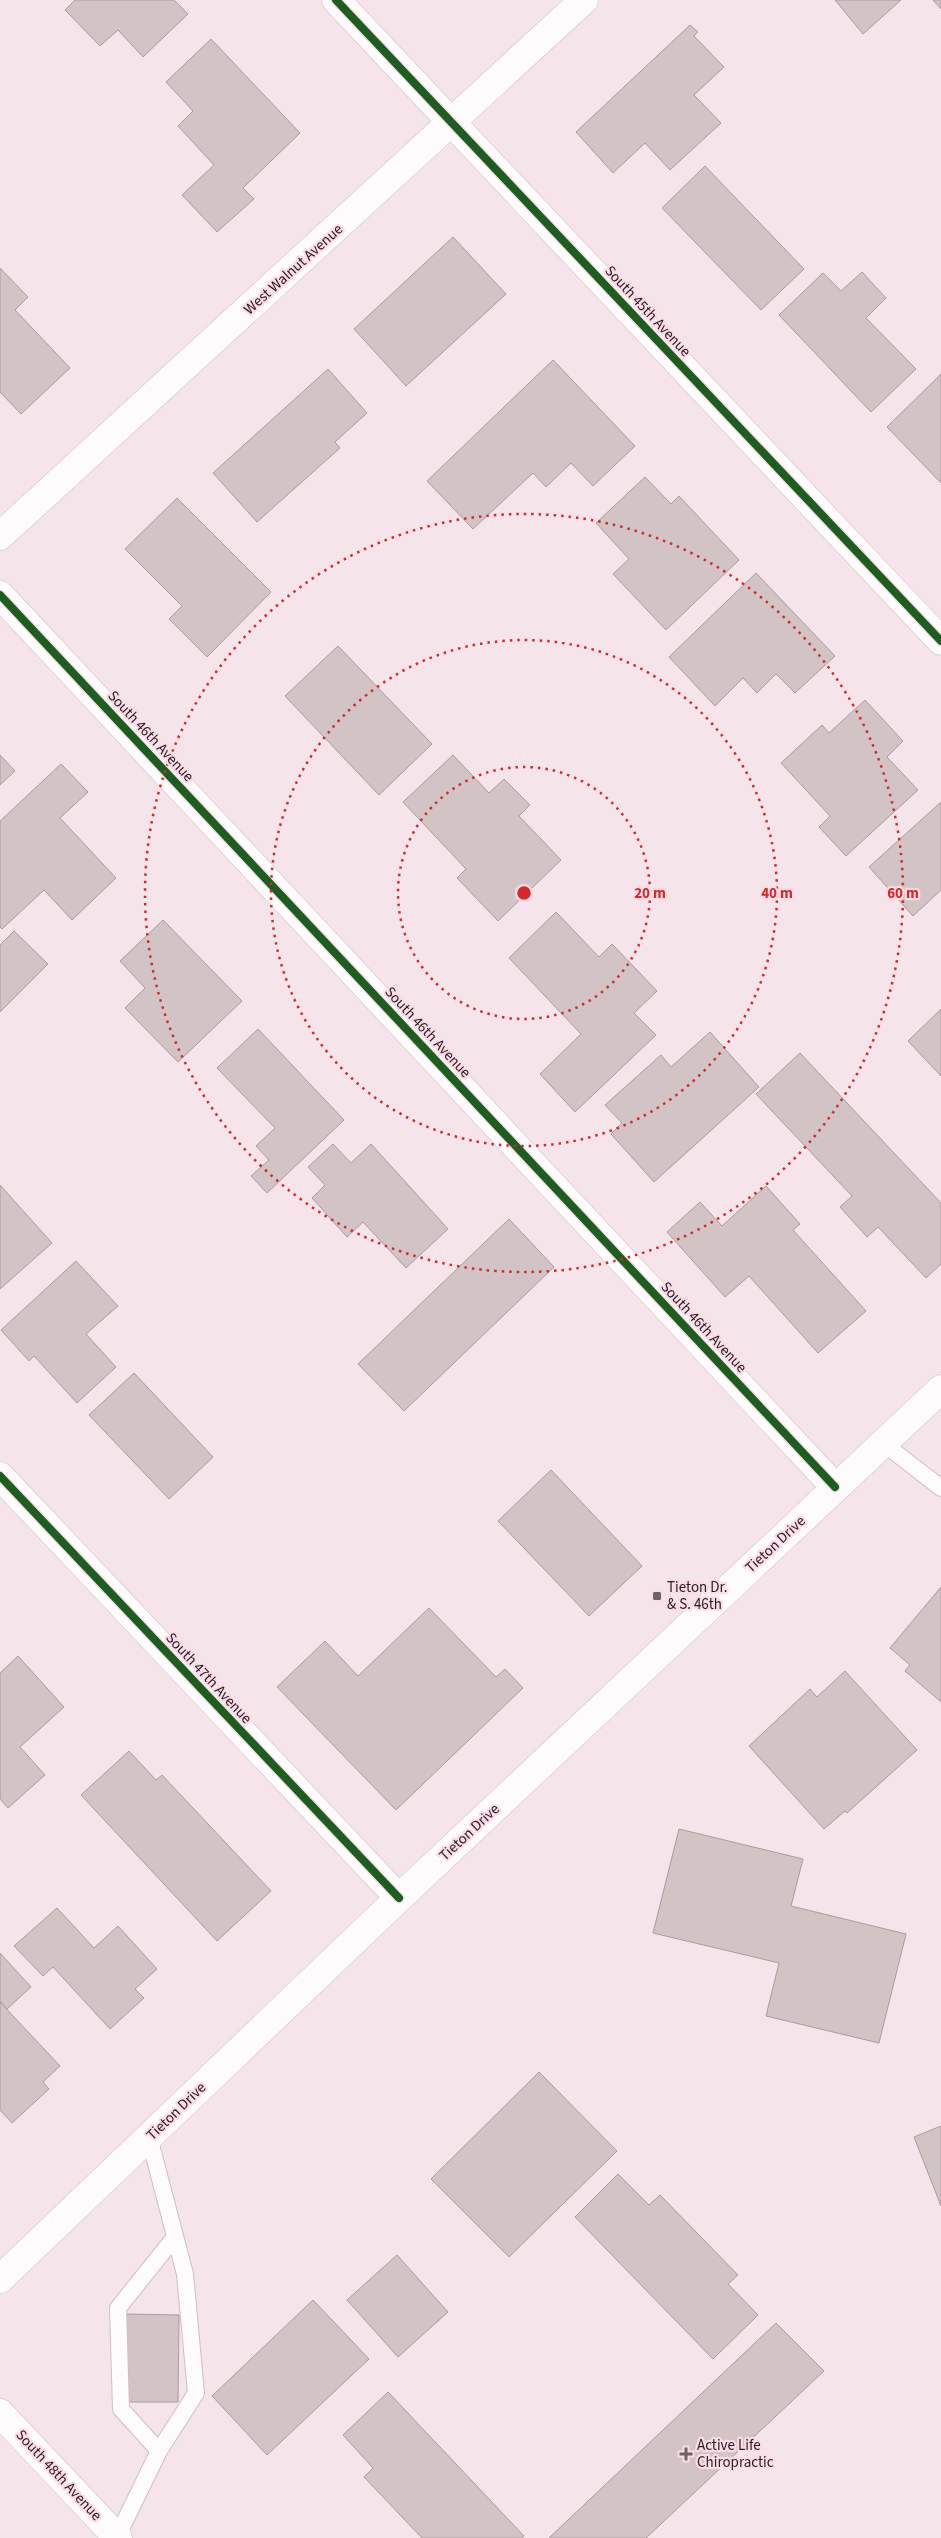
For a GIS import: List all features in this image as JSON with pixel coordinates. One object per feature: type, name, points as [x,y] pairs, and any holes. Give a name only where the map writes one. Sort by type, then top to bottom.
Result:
[{"type":"street","name":"South 45th Avenue","points":[[336,0],[941,641]]},
{"type":"street","name":"West Walnut Avenue","points":[[0,536],[584,0]]},
{"type":"street","name":"South 46th Avenue","points":[[0,595],[835,1487]]},
{"type":"street","name":"Tieton Drive","points":[[0,2279],[399,1898],[941,1389]]},
{"type":"street","name":"South 47th Avenue","points":[[0,1476],[399,1898]]},
{"type":"street","name":"South 48th Avenue","points":[[0,2413],[118,2538]]},
{"type":"lane","points":[[883,1443],[941,1488]]},
{"type":"lane","points":[[118,2538],[158,2451],[196,2394],[185,2274],[149,2137]]},
{"type":"lane","points":[[158,2451],[121,2409],[118,2308],[175,2237]]},
{"type":"building","points":[[75,0],[174,0],[188,14],[143,57],[118,30],[100,46],[65,10]]},
{"type":"building","points":[[835,0],[901,0],[863,34]]},
{"type":"building","points":[[933,0],[941,0],[941,9]]},
{"type":"building","points":[[690,25],[698,32],[694,36],[724,67],[694,95],[721,123],[670,170],[645,143],[613,173],[576,132]]},
{"type":"building","points":[[211,39],[300,133],[243,188],[254,199],[217,232],[182,195],[214,165],[178,126],[193,111],[166,82]]},
{"type":"building","points":[[705,166],[804,269],[761,310],[662,208]]},
{"type":"building","points":[[453,237],[506,294],[406,386],[354,329]]},
{"type":"building","points":[[0,268],[28,297],[15,310],[70,368],[21,414],[0,392]]},
{"type":"building","points":[[862,272],[886,298],[866,318],[916,369],[871,412],[779,315],[823,273],[841,291]]},
{"type":"building","points":[[553,360],[635,446],[593,486],[571,463],[546,487],[533,473],[473,529],[427,481]]},
{"type":"building","points":[[328,369],[367,413],[335,442],[340,448],[257,522],[213,473]]},
{"type":"building","points":[[941,374],[941,483],[887,427]]},
{"type":"building","points":[[645,477],[671,504],[679,496],[739,560],[666,630],[613,574],[629,559],[596,523]]},
{"type":"building","points":[[177,498],[271,592],[207,657],[169,619],[182,606],[125,549]]},
{"type":"building","points":[[756,573],[835,656],[795,693],[776,674],[757,693],[743,678],[715,706],[669,657]]},
{"type":"building","points":[[338,646],[432,744],[379,795],[285,696]]},
{"type":"building","points":[[865,700],[903,741],[887,757],[918,790],[846,856],[819,827],[830,816],[781,763],[822,725],[829,733]]},
{"type":"building","points":[[0,755],[15,771],[0,785]]},
{"type":"building","points":[[453,755],[489,793],[504,779],[530,805],[519,816],[561,860],[498,921],[457,878],[466,869],[403,802]]},
{"type":"building","points":[[61,764],[88,792],[60,818],[116,878],[72,920],[44,890],[2,929],[0,927],[0,821]]},
{"type":"building","points":[[941,802],[941,890],[913,916],[869,867]]},
{"type":"building","points":[[556,912],[599,957],[612,944],[657,991],[634,1013],[656,1035],[575,1112],[540,1074],[581,1034],[509,958]]},
{"type":"building","points":[[163,920],[242,1001],[178,1062],[125,1008],[145,988],[120,961]]},
{"type":"building","points":[[14,931],[48,964],[0,1012],[0,945]]},
{"type":"building","points":[[941,1009],[941,1076],[908,1041]]},
{"type":"building","points":[[258,1029],[344,1120],[267,1193],[251,1176],[269,1160],[256,1146],[275,1128],[217,1068]]},
{"type":"building","points":[[710,1032],[759,1087],[654,1182],[611,1134],[622,1123],[605,1105],[661,1055],[671,1067]]},
{"type":"building","points":[[800,1053],[941,1203],[941,1264],[926,1278],[878,1227],[867,1237],[840,1207],[852,1196],[756,1094]]},
{"type":"building","points":[[333,1144],[351,1163],[371,1144],[448,1229],[406,1268],[363,1222],[347,1237],[312,1198],[325,1185],[308,1167]]},
{"type":"building","points":[[0,1185],[52,1243],[0,1289]]},
{"type":"building","points":[[766,1186],[800,1224],[793,1230],[866,1311],[818,1353],[749,1276],[725,1297],[667,1232],[700,1202],[722,1226]]},
{"type":"building","points":[[509,1219],[554,1267],[404,1411],[358,1364]]},
{"type":"building","points":[[76,1261],[118,1306],[86,1334],[116,1367],[77,1403],[34,1356],[29,1361],[1,1330]]},
{"type":"building","points":[[134,1373],[213,1457],[169,1499],[89,1415]]},
{"type":"building","points":[[551,1470],[642,1566],[589,1616],[498,1521]]},
{"type":"building","points":[[941,1587],[941,1702],[905,1671],[910,1665],[890,1648]]},
{"type":"building","points":[[429,1608],[496,1677],[505,1669],[523,1688],[396,1810],[277,1687],[325,1641],[358,1676]]},
{"type":"building","points":[[18,1656],[64,1707],[20,1747],[45,1775],[8,1808],[0,1799],[0,1673]]},
{"type":"building","points":[[845,1671],[917,1750],[847,1813],[845,1811],[824,1829],[749,1746],[810,1689],[817,1697]]},
{"type":"building","points":[[129,1751],[156,1780],[162,1775],[271,1891],[217,1941],[81,1795]]},
{"type":"building","points":[[679,1829],[803,1859],[791,1906],[906,1934],[879,2043],[766,2016],[779,1963],[653,1933]]},
{"type":"building","points":[[57,1908],[94,1948],[118,1926],[157,1969],[135,1989],[144,1998],[110,2029],[53,1967],[43,1976],[14,1946]]},
{"type":"building","points":[[0,1953],[31,1987],[7,2009],[0,2001]]},
{"type":"building","points":[[0,2002],[60,2066],[43,2082],[49,2089],[12,2123],[0,2110]]},
{"type":"building","points":[[539,2072],[617,2151],[509,2257],[431,2179]]},
{"type":"building","points":[[941,2126],[941,2206],[914,2137]]},
{"type":"building","points":[[618,2174],[649,2205],[660,2195],[738,2275],[728,2284],[758,2315],[713,2359],[575,2217]]},
{"type":"building","points":[[397,2255],[448,2312],[398,2357],[347,2300]]},
{"type":"building","points":[[313,2300],[369,2359],[267,2455],[212,2396]]},
{"type":"building","points":[[126,2314],[179,2315],[178,2402],[125,2402]]},
{"type":"building","name":"Active Life Chiropractic","points":[[776,2323],[824,2371],[646,2538],[549,2538]]},
{"type":"building","points":[[388,2392],[524,2536],[522,2538],[422,2538],[364,2477],[373,2468],[343,2435]]},
{"type":"cycle path","points":[[336,0],[941,641]]},
{"type":"cycle path","points":[[0,595],[835,1487]]},
{"type":"cycle path","points":[[0,1476],[399,1898]]},
{"type":"place","name":"Tieton Dr. & S. 46th","points":[[657,1596]]},
{"type":"place","name":"Active Life Chiropractic","points":[[686,2454]]}]
